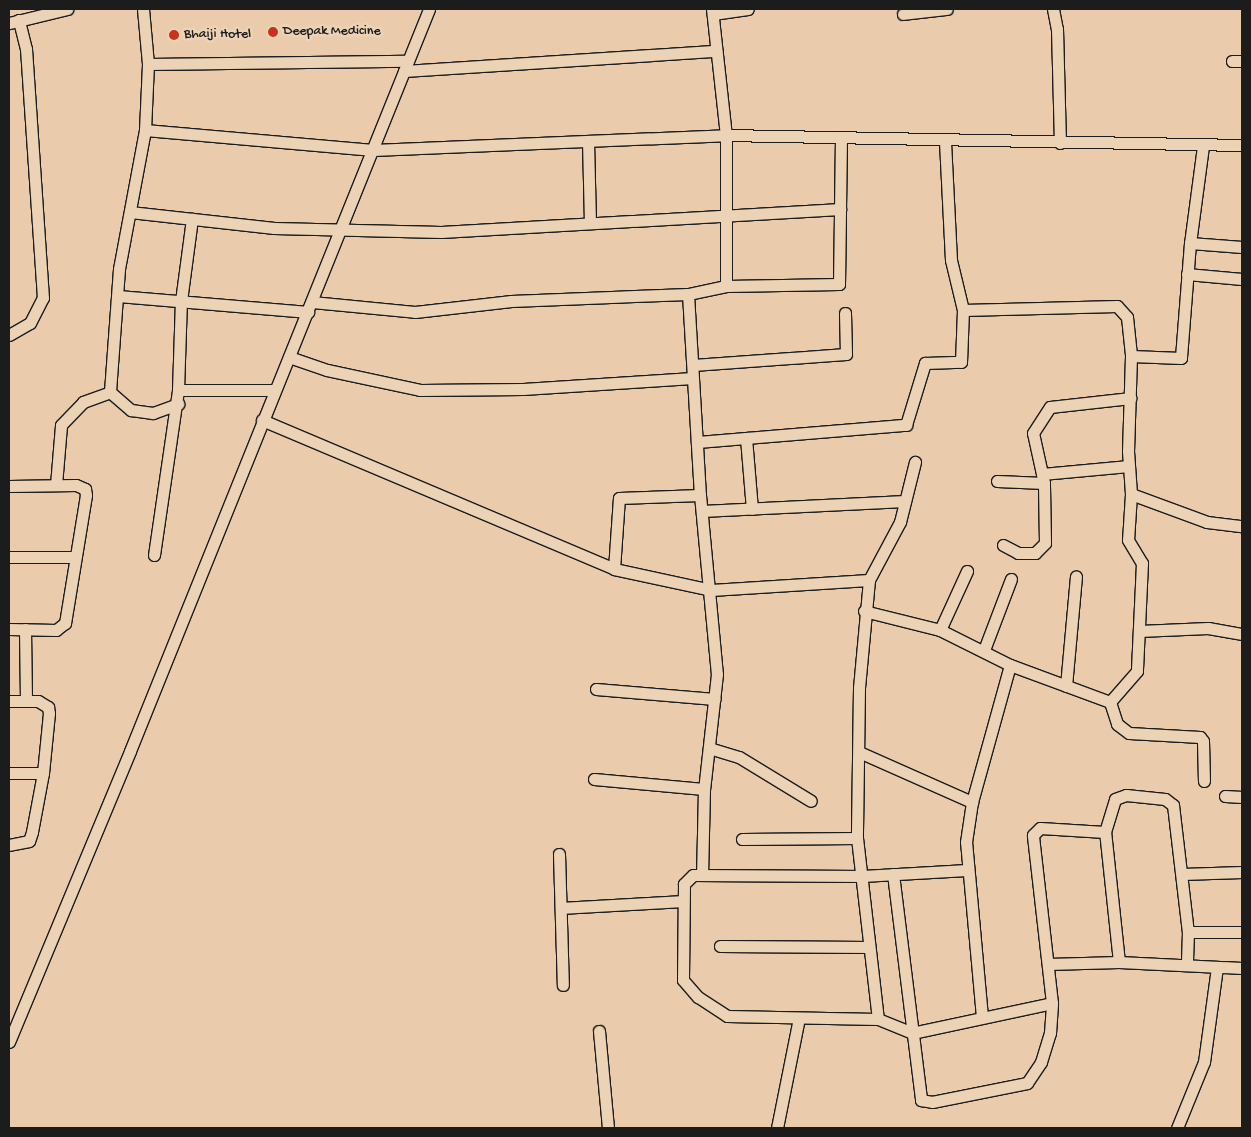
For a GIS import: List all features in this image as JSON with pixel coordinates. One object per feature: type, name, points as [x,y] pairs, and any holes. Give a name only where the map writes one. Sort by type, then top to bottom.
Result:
[{"type":"street","points":[[9,335],[30,323],[44,298],[26,48],[14,22],[67,9]]},
{"type":"street","points":[[110,392],[120,269],[145,130],[148,64],[143,9]]},
{"type":"street","points":[[9,1042],[130,751],[274,390],[342,230],[429,9]]},
{"type":"street","points":[[726,286],[726,135],[713,11],[748,9]]},
{"type":"street","points":[[903,14],[947,9]]},
{"type":"street","points":[[1053,9],[1057,28],[1060,143]]},
{"type":"street","points":[[148,64],[406,66],[716,52]]},
{"type":"street","points":[[145,130],[373,150],[726,135],[1203,146],[1242,145]]},
{"type":"street","points":[[118,296],[181,301],[415,312],[511,301],[688,294],[726,286],[839,284],[841,137]]},
{"type":"street","points":[[697,442],[906,425],[925,363],[961,362],[963,310],[950,260],[945,140]]},
{"type":"street","points":[[588,141],[590,223]]},
{"type":"street","points":[[1131,356],[1181,358],[1190,242],[1203,146]]},
{"type":"street","points":[[130,212],[274,228],[441,232],[590,223],[726,218],[840,209]]},
{"type":"street","points":[[154,555],[178,404],[181,301],[192,219]]},
{"type":"street","points":[[1190,242],[1242,247]]},
{"type":"street","points":[[1187,274],[1242,279]]},
{"type":"street","points":[[688,294],[700,495],[711,590],[717,666],[704,789],[702,875]]},
{"type":"street","points":[[963,310],[1117,306],[1127,316],[1131,356],[1129,466],[1131,494],[1128,540],[1142,563],[1137,671],[1110,702]]},
{"type":"street","points":[[693,365],[846,354],[845,313]]},
{"type":"street","points":[[289,357],[327,370],[420,390],[523,389],[694,378]]},
{"type":"street","points":[[178,390],[274,390]]},
{"type":"street","points":[[110,392],[131,410],[153,413],[178,404]]},
{"type":"street","points":[[56,485],[61,425],[83,402],[110,392]]},
{"type":"street","points":[[1003,545],[1018,552],[1036,552],[1042,549],[1045,543],[1043,479],[1033,433],[1050,407],[1130,398]]},
{"type":"street","points":[[262,420],[614,569],[711,590],[869,580]]},
{"type":"street","points":[[746,438],[752,509]]},
{"type":"street","points":[[878,1018],[857,838],[864,611],[869,580],[893,540],[915,462]]},
{"type":"street","points":[[997,482],[1043,479],[1129,466]]},
{"type":"street","points":[[9,486],[56,485],[82,487],[86,495],[67,618],[62,628],[9,629]]},
{"type":"street","points":[[1131,494],[1207,522],[1242,526]]},
{"type":"street","points":[[614,569],[619,498],[700,495]]},
{"type":"street","points":[[702,511],[905,501]]},
{"type":"street","points":[[9,557],[75,557]]},
{"type":"street","points":[[940,630],[967,572]]},
{"type":"street","points":[[1066,686],[1076,576]]},
{"type":"street","points":[[984,650],[1011,579]]},
{"type":"street","points":[[864,611],[940,630],[984,650],[1010,665],[1110,702]]},
{"type":"street","points":[[1139,631],[1208,628],[1242,634]]},
{"type":"street","points":[[25,630],[26,701]]},
{"type":"street","points":[[982,1017],[967,870],[966,842],[972,802],[1010,665]]},
{"type":"street","points":[[596,689],[715,698]]},
{"type":"street","points":[[9,701],[38,701],[48,707],[44,773],[29,840],[9,845]]},
{"type":"street","points":[[1110,702],[1117,724],[1129,733],[1200,737],[1204,741],[1204,782]]},
{"type":"street","points":[[709,748],[739,757],[811,801]]},
{"type":"street","points":[[859,752],[972,802]]},
{"type":"street","points":[[9,773],[44,773]]},
{"type":"street","points":[[594,779],[704,789]]},
{"type":"street","points":[[1118,962],[1105,832],[1111,807],[1119,796],[1170,801],[1173,805],[1188,932],[1187,964]]},
{"type":"street","points":[[1225,796],[1242,797]]},
{"type":"street","points":[[893,874],[918,1095],[924,1102],[1027,1083],[1041,1062],[1050,1033],[1052,1002],[1048,964],[1040,924],[1032,835],[1040,828],[1105,832]]},
{"type":"street","points":[[742,839],[857,838]]},
{"type":"street","points":[[560,854],[562,985]]},
{"type":"street","points":[[967,870],[862,876],[702,875],[688,878],[683,901],[682,973],[686,986],[727,1016],[878,1018],[912,1033],[1052,1002]]},
{"type":"street","points":[[1182,874],[1242,872]]},
{"type":"street","points":[[561,908],[683,901]]},
{"type":"street","points":[[1188,932],[1242,932]]},
{"type":"street","points":[[720,946],[869,948]]},
{"type":"street","points":[[1048,964],[1118,962],[1242,968]]},
{"type":"street","points":[[1177,1128],[1204,1062],[1218,967]]},
{"type":"street","points":[[777,1128],[799,1018]]},
{"type":"street","points":[[599,1032],[608,1128]]},
{"type":"place","name":"Deepak Medicine","points":[[273,32]]},
{"type":"place","name":"Bhaiji Hotel","points":[[174,35]]}]
